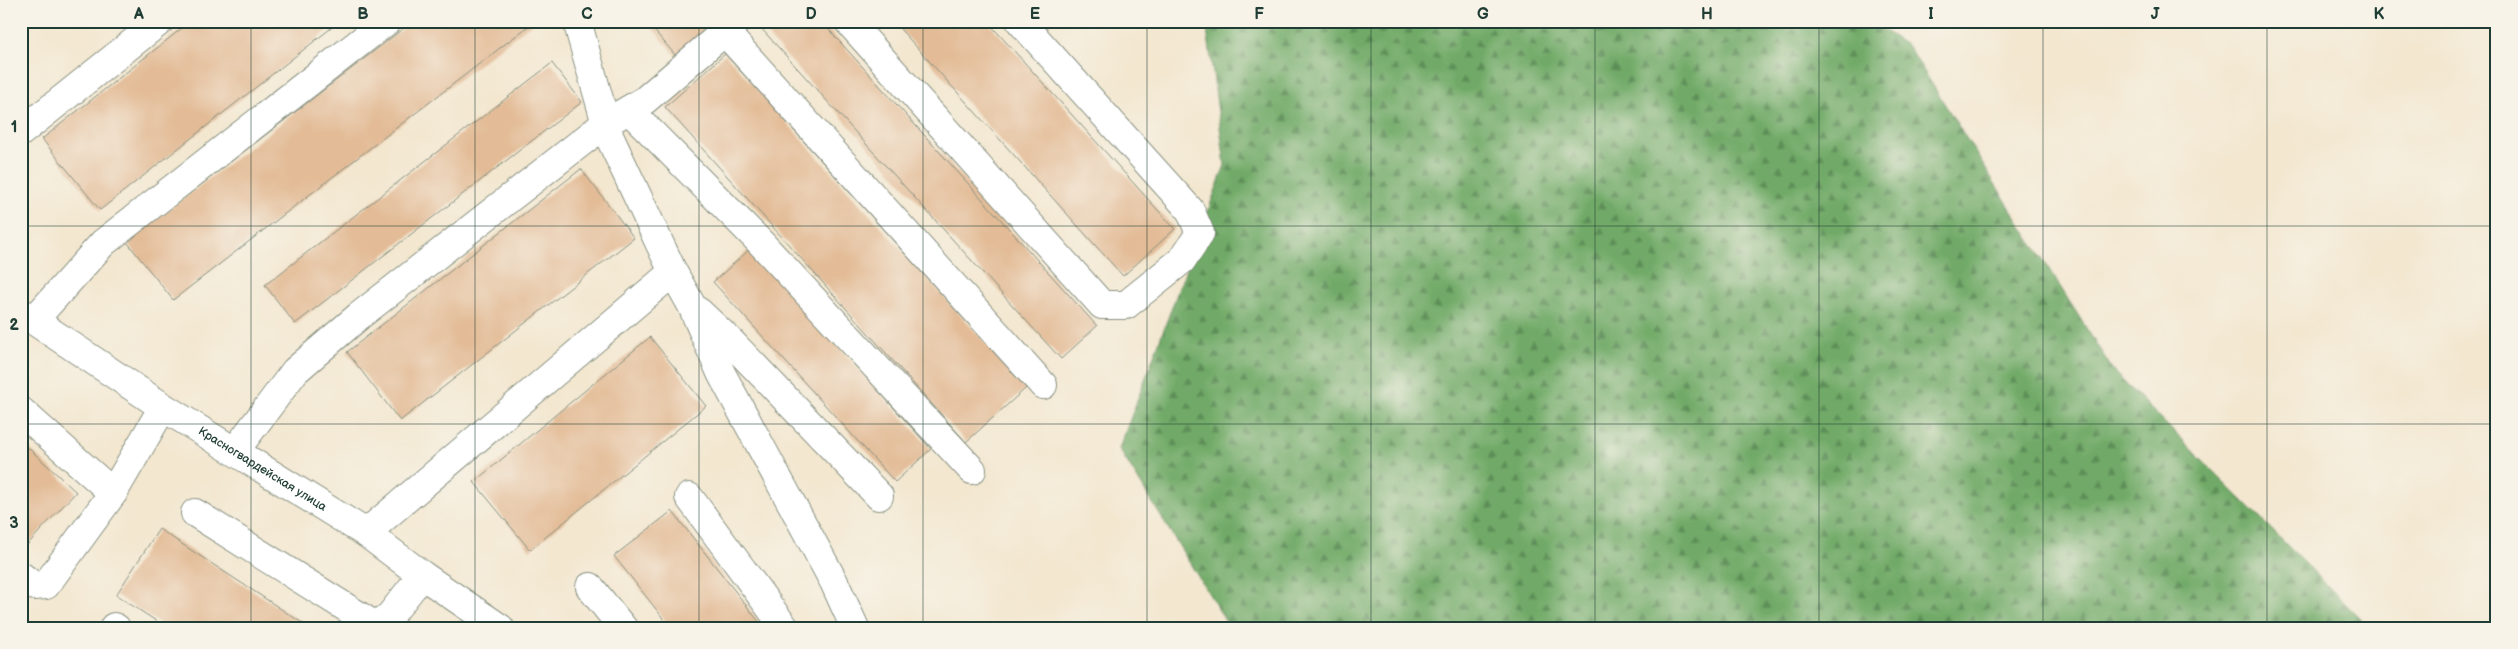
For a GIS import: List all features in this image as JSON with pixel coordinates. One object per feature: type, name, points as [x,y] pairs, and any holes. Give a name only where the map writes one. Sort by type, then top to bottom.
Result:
[{"type":"street","points":[[21,132],[160,21]]},
{"type":"street","points":[[28,316],[103,243],[387,21]]},
{"type":"street","points":[[577,21],[610,138],[673,272],[692,306],[721,373],[834,582],[855,628]]},
{"type":"street","points":[[848,21],[1102,305],[1126,305],[1182,260],[1200,233],[1190,210],[1020,21]]},
{"type":"street","points":[[235,451],[295,372],[358,316],[606,123],[644,100],[731,26],[1042,385]]},
{"type":"street","points":[[629,110],[760,242],[972,470]]},
{"type":"street","points":[[366,532],[673,272]]},
{"type":"street","points":[[692,306],[732,343],[879,496]]},
{"type":"street","name":"Красногвардейская улица","points":[[28,316],[163,407],[366,532],[422,575],[500,628]]},
{"type":"street","points":[[21,576],[34,586],[46,585],[113,493],[163,407]]},
{"type":"street","points":[[21,411],[113,493]]},
{"type":"street","points":[[689,497],[785,628]]},
{"type":"street","points":[[195,513],[376,627],[389,617],[422,575]]},
{"type":"street","points":[[590,587],[623,628]]},
{"type":"green space","points":[[1206,21],[1869,21],[1908,46],[2114,372],[2370,628],[1230,628],[1119,449],[1225,165]]},
{"type":"building","points":[[191,21],[340,21],[100,210],[42,139]]},
{"type":"building","points":[[413,21],[535,21],[173,300],[127,242]]},
{"type":"building","points":[[646,21],[715,21],[676,56]]},
{"type":"building","points":[[764,21],[821,21],[1097,326],[1061,359],[759,26]]},
{"type":"building","points":[[893,21],[987,21],[1175,229],[1123,276]]},
{"type":"building","points":[[725,54],[1026,388],[966,442],[665,107]]},
{"type":"building","points":[[552,63],[582,102],[295,324],[265,285]]},
{"type":"building","points":[[581,169],[634,238],[400,421],[347,352]]},
{"type":"building","points":[[750,249],[931,449],[895,482],[713,282]]},
{"type":"building","points":[[650,337],[706,406],[530,550],[474,482]]},
{"type":"building","points":[[21,441],[76,492],[27,545],[21,539]]},
{"type":"building","points":[[672,511],[764,628],[671,628],[614,556]]},
{"type":"building","points":[[159,529],[310,628],[167,628],[116,595]]}]
